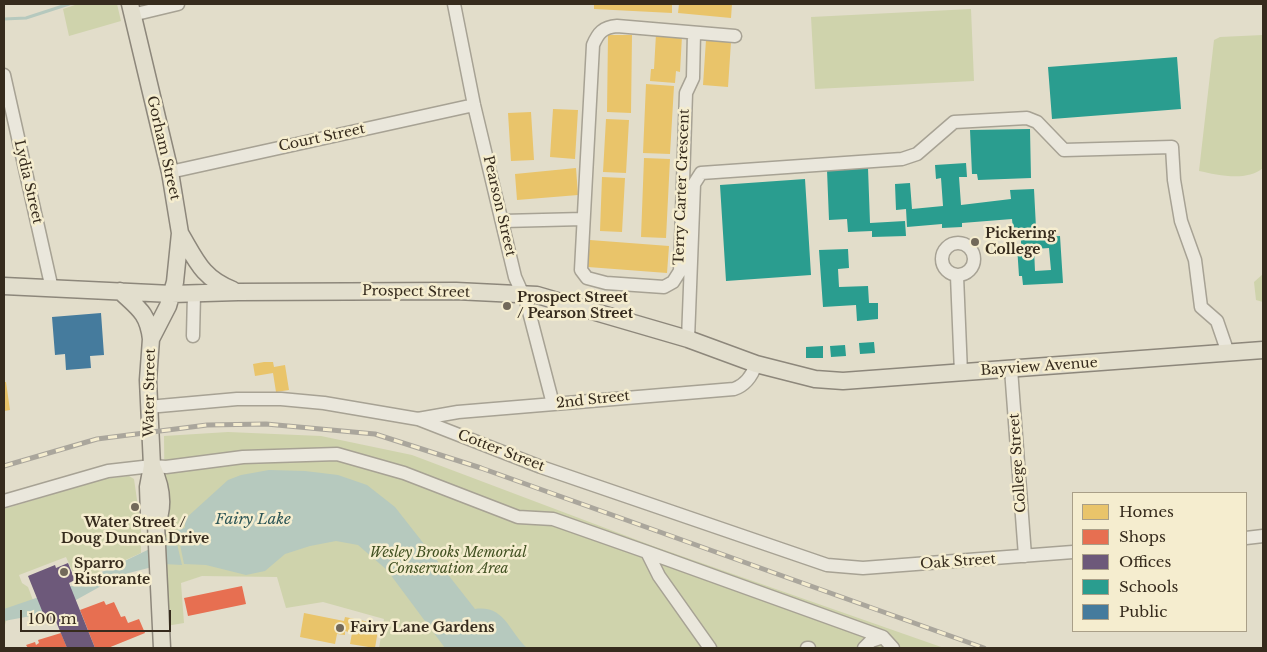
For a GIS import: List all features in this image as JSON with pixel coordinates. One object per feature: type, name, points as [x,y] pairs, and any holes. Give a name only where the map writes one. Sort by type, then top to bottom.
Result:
[{"type":"main road","name":"Gorham Street","points":[[131,10],[170,172],[180,233],[179,260],[172,294]]},
{"type":"main road","points":[[180,233],[206,274],[216,283],[238,292]]},
{"type":"main road","name":"Prospect Street","points":[[4,286],[172,294],[456,291],[521,294],[537,296],[688,339],[756,364],[815,379]]},
{"type":"main road","points":[[120,291],[141,310],[149,322],[151,339]]},
{"type":"main road","name":"Water Street","points":[[161,648],[156,525],[161,515],[160,482],[152,466],[148,407],[151,339],[172,294]]},
{"type":"main road","name":"Bayview Avenue","points":[[815,379],[843,381],[1263,350]]},
{"type":"street","points":[[131,10],[178,4]]},
{"type":"street","name":"Pearson Street","points":[[454,4],[474,105],[502,221],[521,294],[527,304],[553,404]]},
{"type":"street","name":"Terry Carter Crescent","points":[[694,34],[693,78],[686,93],[680,271],[673,282],[664,287],[606,283],[588,278],[581,270],[583,219],[591,110],[593,45],[598,34],[607,27],[617,26],[694,34],[736,36]]},
{"type":"street","name":"Lydia Street","points":[[4,75],[52,289]]},
{"type":"street","name":"Court Street","points":[[170,172],[474,105]]},
{"type":"street","points":[[688,339],[694,184],[701,173],[902,159],[917,154],[954,122],[1028,118],[1037,122],[1064,150],[1172,147],[1174,180],[1181,221],[1196,260],[1202,307],[1217,321],[1228,353]]},
{"type":"street","points":[[502,221],[583,219]]},
{"type":"street","points":[[957,276],[961,373]]},
{"type":"street","points":[[193,336],[194,294]]},
{"type":"street","name":"2nd Street","points":[[418,419],[458,412],[734,388],[742,386],[747,381],[756,364]]},
{"type":"street","name":"College Street","points":[[1011,370],[1025,556]]},
{"type":"street","name":"Cotter Street","points":[[148,407],[237,399],[281,400],[324,403],[418,419],[540,467],[827,565],[842,567]]},
{"type":"street","points":[[4,501],[108,471],[152,466],[166,467],[243,457],[336,454],[404,472],[518,518],[553,520],[647,552],[884,637],[893,648]]},
{"type":"street","points":[[1247,538],[1263,536]]},
{"type":"street","points":[[647,552],[659,576],[710,648]]},
{"type":"street","name":"Oak Street","points":[[842,567],[962,562],[1072,552]]},
{"type":"street","points":[[864,648],[871,641],[884,637]]},
{"type":"green space","points":[[78,4],[117,4],[121,21],[69,36],[63,9]]},
{"type":"green space","points":[[971,9],[974,81],[815,89],[811,17]]},
{"type":"green space","points":[[1263,35],[1263,168],[1248,175],[1240,176],[1223,176],[1199,171],[1214,40],[1220,37]]},
{"type":"green space","points":[[1263,274],[1263,302],[1256,300],[1254,282]]},
{"type":"green space","name":"Wesley Brooks Memorial Conservation Area","points":[[228,432],[321,436],[412,455],[653,546],[944,648],[379,648],[384,619],[323,602],[286,608],[277,577],[202,576],[181,583],[184,623],[166,626],[164,436]]},
{"type":"green space","points":[[129,476],[134,479],[141,528],[141,553],[77,582],[66,557],[19,575],[22,583],[28,587],[36,608],[6,621],[4,629],[4,509],[103,479]]},
{"type":"water","name":"Fairy Lake","points":[[269,470],[305,471],[338,475],[367,485],[395,507],[475,609],[485,609],[500,615],[527,648],[445,648],[387,570],[358,545],[336,541],[310,546],[285,554],[265,571],[246,575],[206,565],[184,564],[177,530],[185,528],[185,519],[228,480],[241,475]]},
{"type":"water","points":[[174,531],[182,565],[164,564],[121,575],[76,600],[31,616],[4,621],[4,609],[77,584],[162,543]]},
{"type":"building: Homes","points":[[594,4],[672,4],[672,13],[594,9]]},
{"type":"building: Homes","points":[[679,4],[732,4],[731,18],[678,13]]},
{"type":"building: Homes","points":[[656,34],[682,36],[680,72],[676,71],[675,83],[650,81],[651,69],[654,69]]},
{"type":"building: Homes","points":[[608,35],[632,35],[631,113],[607,112]]},
{"type":"building: Homes","points":[[706,40],[731,42],[728,87],[703,85]]},
{"type":"building: Homes","points":[[646,84],[674,86],[670,154],[643,153]]},
{"type":"building: Homes","points":[[553,109],[578,110],[575,159],[550,157]]},
{"type":"building: Homes","points":[[531,112],[534,160],[511,161],[508,113]]},
{"type":"building: Homes","points":[[606,119],[629,120],[626,173],[603,172]]},
{"type":"building: Homes","points":[[644,158],[670,159],[666,238],[641,237]]},
{"type":"building: Homes","points":[[576,168],[578,195],[517,200],[515,174]]},
{"type":"building: Homes","points":[[602,177],[625,178],[622,232],[600,231]]},
{"type":"building: Homes","points":[[590,240],[669,246],[667,273],[588,267]]},
{"type":"building: Homes","points":[[273,362],[274,367],[285,365],[289,390],[276,392],[273,373],[255,376],[253,364]]},
{"type":"building: Homes","points":[[4,382],[6,382],[10,410],[4,411]]},
{"type":"building: Homes","name":"Fairy Lane Gardens","points":[[304,613],[344,621],[345,617],[379,624],[375,648],[350,644],[352,633],[345,631],[345,635],[337,634],[335,644],[300,637]]},
{"type":"building: Shops","points":[[242,586],[246,604],[188,616],[184,598]]},
{"type":"building: Shops","points":[[104,601],[106,605],[114,602],[121,617],[125,616],[128,623],[139,619],[145,633],[108,648],[95,648],[80,610]]},
{"type":"building: Shops","points":[[61,633],[67,648],[28,648],[26,645],[35,642],[36,645],[39,643],[38,640]]},
{"type":"building: Offices","points":[[68,563],[75,580],[69,583],[95,648],[67,648],[55,619],[47,623],[28,576],[55,565],[56,568]]},
{"type":"building: Schools","points":[[1177,57],[1181,109],[1052,119],[1048,67]]},
{"type":"building: Schools","points":[[1030,129],[1031,178],[978,180],[977,174],[972,174],[970,130]]},
{"type":"building: Schools","points":[[966,163],[967,177],[959,177],[961,205],[1011,199],[1010,190],[1034,189],[1036,228],[1013,229],[1012,219],[962,223],[962,227],[942,228],[942,224],[907,227],[906,209],[896,210],[895,184],[910,183],[912,209],[943,206],[941,178],[936,179],[935,165]]},
{"type":"building: Schools","points":[[868,168],[870,223],[905,221],[906,236],[872,237],[872,231],[848,232],[847,219],[829,220],[827,170]]},
{"type":"building: Schools","points":[[805,179],[811,275],[726,281],[720,185]]},
{"type":"building: Schools","points":[[1060,236],[1063,283],[1023,285],[1022,276],[1019,276],[1017,246],[1021,246],[1021,238]],"holes":[[[1049,248],[1051,270],[1035,271],[1034,249]]]},
{"type":"building: Schools","points":[[848,249],[849,268],[838,269],[839,287],[868,286],[869,303],[878,303],[878,319],[857,321],[856,305],[823,307],[819,250]]},
{"type":"building: Schools","points":[[874,342],[875,353],[860,354],[859,343]]},
{"type":"building: Schools","points":[[845,345],[846,356],[831,357],[830,346]]},
{"type":"building: Schools","points":[[823,346],[823,358],[806,358],[806,347]]},
{"type":"building: Public","points":[[101,313],[104,355],[90,356],[91,368],[66,370],[65,354],[55,355],[52,317]]},
{"type":"waterway","points":[[4,19],[26,18],[69,4]]},
{"type":"railway","points":[[4,466],[97,439],[207,425],[266,424],[375,434],[481,468],[984,648]]},
{"type":"place","name":"Pickering College","points":[[975,242]]},
{"type":"place","name":"Prospect Street / Pearson Street","points":[[507,306]]},
{"type":"place","name":"Water Street / Doug Duncan Drive","points":[[135,507]]},
{"type":"place","name":"Sparro Ristorante","points":[[64,572]]},
{"type":"place","name":"Fairy Lane Gardens","points":[[340,628]]}]
